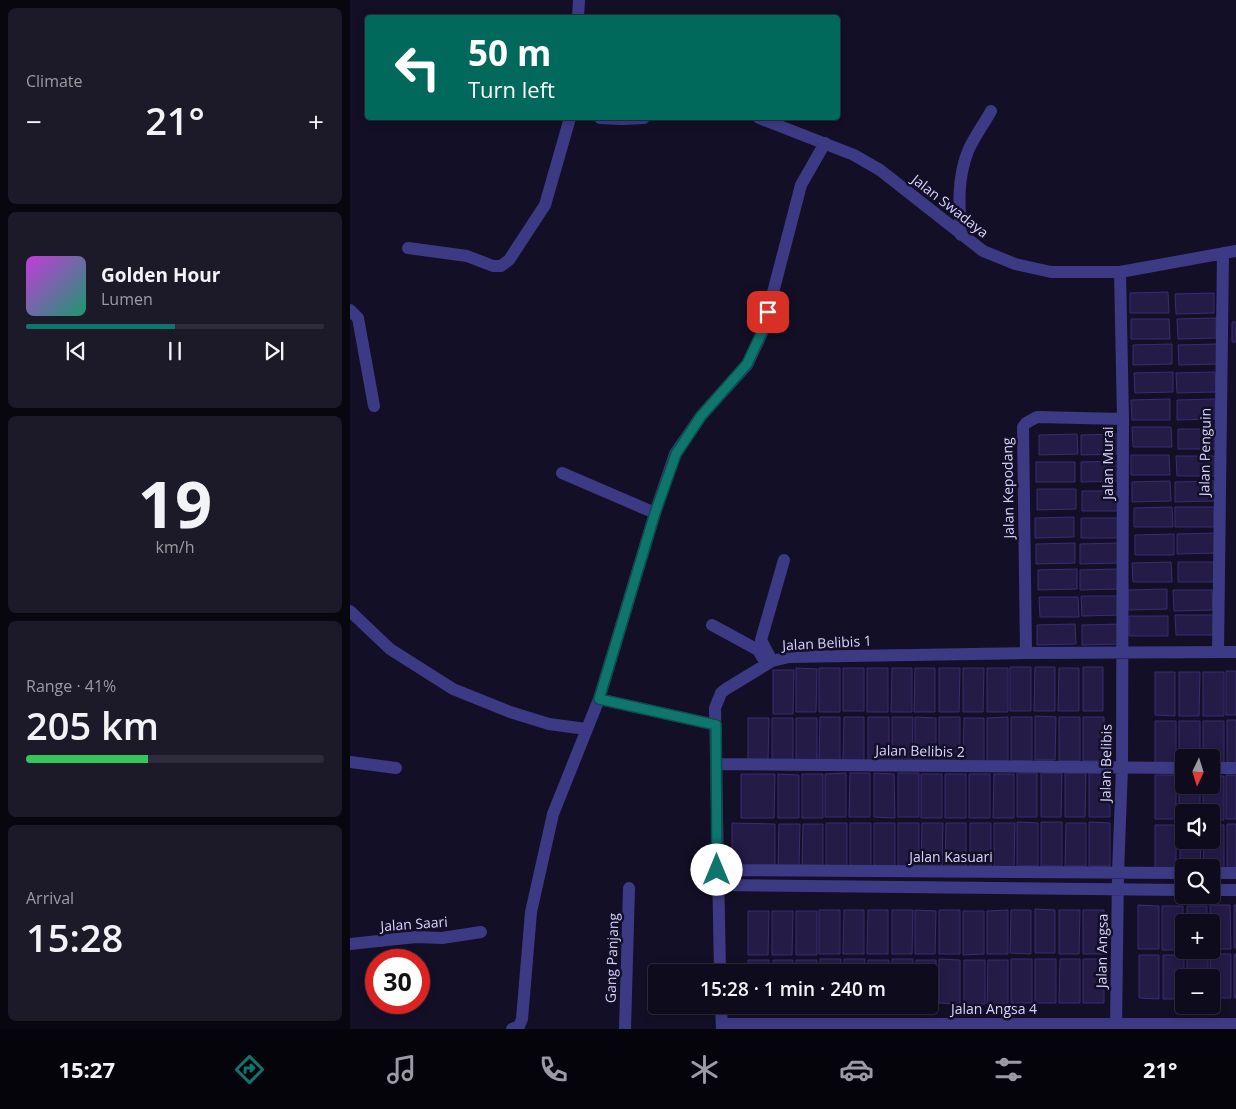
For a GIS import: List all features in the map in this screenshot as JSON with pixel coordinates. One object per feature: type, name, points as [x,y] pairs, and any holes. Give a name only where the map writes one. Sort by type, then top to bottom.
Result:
[{"type":"street","points":[[578,15],[579,0]]},
{"type":"street","points":[[961,235],[958,203],[961,175],[968,151],[991,111]]},
{"type":"street","points":[[408,248],[424,252],[467,256],[493,266],[501,266],[509,260],[545,205],[569,120]]},
{"type":"street","name":"Jalan Swadaya","points":[[764,120],[854,155],[880,170],[983,251],[1015,264],[1050,272],[1120,272],[1230,252]]},
{"type":"street","points":[[512,1029],[519,1026],[522,1019],[531,912],[553,814],[599,699],[655,513],[676,454],[701,416],[747,364],[763,330],[801,185],[825,143]]},
{"type":"street","name":"Jalan Penguin","points":[[1218,652],[1230,252]]},
{"type":"street","name":"Jalan Murai","points":[[1120,272],[1123,419],[1122,653]]},
{"type":"street","points":[[350,310],[358,318],[374,406]]},
{"type":"street","name":"Jalan Kepodang","points":[[1026,652],[1023,427],[1026,423],[1037,417],[1123,419]]},
{"type":"street","points":[[562,474],[655,513]]},
{"type":"street","points":[[769,663],[761,640],[784,560]]},
{"type":"street","points":[[350,611],[390,649],[453,689],[549,724],[586,729]]},
{"type":"street","points":[[712,625],[758,650],[769,663]]},
{"type":"street","name":"Jalan Belibis 1","points":[[720,964],[715,708],[721,693],[769,663],[788,657],[1026,652],[1236,652]]},
{"type":"street","name":"Jalan Belibis","points":[[1118,873],[1122,768],[1122,653]]},
{"type":"street","points":[[599,699],[716,725]]},
{"type":"street","points":[[350,762],[396,768]]},
{"type":"street","name":"Jalan Belibis 2","points":[[717,764],[1175,768]]},
{"type":"street","points":[[1220,768],[1236,768]]},
{"type":"street","name":"Jalan Kasuari","points":[[717,870],[1175,873]]},
{"type":"street","name":"Jalan Angsa","points":[[1116,1027],[1118,873]]},
{"type":"street","points":[[1220,873],[1236,873]]},
{"type":"street","points":[[718,885],[1175,890]]},
{"type":"street","name":"Gang Panjang","points":[[625,1029],[629,888]]},
{"type":"street","points":[[1220,890],[1236,890]]},
{"type":"street","name":"Jalan Saari","points":[[350,944],[416,937],[442,938],[480,932]]},
{"type":"street","name":"Jalan Angsa 4","points":[[722,1026],[1116,1027],[1236,1024]]},
{"type":"building","points":[[1168,292],[1169,313],[1130,313],[1130,293]]},
{"type":"building","points":[[1214,293],[1214,313],[1176,314],[1175,294]]},
{"type":"building","points":[[1216,318],[1216,338],[1178,339],[1177,319]]},
{"type":"building","points":[[1131,319],[1169,319],[1170,339],[1131,339]]},
{"type":"building","points":[[1232,322],[1236,322],[1236,342],[1232,342]]},
{"type":"building","points":[[1172,344],[1172,364],[1133,365],[1133,345]]},
{"type":"building","points":[[1217,344],[1217,364],[1179,365],[1178,345]]},
{"type":"building","points":[[1173,372],[1173,392],[1135,393],[1134,373]]},
{"type":"building","points":[[1215,372],[1216,392],[1177,393],[1176,373]]},
{"type":"building","points":[[1170,399],[1170,420],[1132,420],[1131,400]]},
{"type":"building","points":[[1215,399],[1216,419],[1177,420],[1177,400]]},
{"type":"building","points":[[1132,427],[1171,427],[1172,447],[1133,447]]},
{"type":"building","points":[[1178,429],[1216,429],[1217,449],[1178,449]]},
{"type":"building","points":[[1077,434],[1078,454],[1039,455],[1039,435]]},
{"type":"building","points":[[1119,434],[1120,454],[1081,455],[1081,435]]},
{"type":"building","points":[[1131,455],[1169,455],[1170,475],[1131,475]]},
{"type":"building","points":[[1176,456],[1215,456],[1215,476],[1177,476]]},
{"type":"building","points":[[1120,461],[1120,481],[1081,482],[1081,462]]},
{"type":"building","points":[[1036,462],[1075,462],[1075,482],[1036,482]]},
{"type":"building","points":[[1170,481],[1171,501],[1132,502],[1132,482]]},
{"type":"building","points":[[1214,481],[1214,501],[1175,502],[1175,482]]},
{"type":"building","points":[[1037,489],[1076,489],[1076,509],[1037,510]]},
{"type":"building","points":[[1082,491],[1121,491],[1121,511],[1082,511]]},
{"type":"building","points":[[1172,507],[1173,527],[1134,527],[1134,508]]},
{"type":"building","points":[[1175,507],[1214,507],[1214,527],[1175,527]]},
{"type":"building","points":[[1074,517],[1074,537],[1035,538],[1035,518]]},
{"type":"building","points":[[1081,518],[1120,518],[1120,538],[1081,538]]},
{"type":"building","points":[[1216,533],[1216,553],[1177,554],[1177,534]]},
{"type":"building","points":[[1174,534],[1174,555],[1135,555],[1135,535]]},
{"type":"building","points":[[1075,543],[1075,563],[1036,564],[1036,544]]},
{"type":"building","points":[[1118,543],[1119,563],[1080,564],[1080,544]]},
{"type":"building","points":[[1171,562],[1172,582],[1133,582],[1132,563]]},
{"type":"building","points":[[1178,562],[1217,562],[1217,582],[1178,582]]},
{"type":"building","points":[[1077,569],[1077,589],[1038,590],[1038,570]]},
{"type":"building","points":[[1118,569],[1119,589],[1080,590],[1080,570]]},
{"type":"building","points":[[1167,589],[1167,609],[1128,610],[1128,590]]},
{"type":"building","points":[[1173,590],[1212,590],[1213,610],[1174,611]]},
{"type":"building","points":[[1081,596],[1120,596],[1120,615],[1082,616]]},
{"type":"building","points":[[1039,597],[1078,597],[1079,617],[1040,617]]},
{"type":"building","points":[[1175,615],[1214,615],[1215,635],[1176,635]]},
{"type":"building","points":[[1129,616],[1168,616],[1168,636],[1129,636]]},
{"type":"building","points":[[1075,624],[1076,644],[1037,645],[1037,625]]},
{"type":"building","points":[[1121,624],[1121,644],[1082,645],[1082,625]]},
{"type":"building","points":[[1010,667],[1031,667],[1031,711],[1010,711]]},
{"type":"building","points":[[1035,667],[1055,667],[1055,711],[1034,711]]},
{"type":"building","points":[[1083,667],[1103,667],[1103,711],[1083,711]]},
{"type":"building","points":[[796,668],[817,669],[816,712],[796,712]]},
{"type":"building","points":[[819,668],[840,668],[840,712],[819,712]]},
{"type":"building","points":[[843,668],[864,668],[864,711],[843,711]]},
{"type":"building","points":[[867,668],[888,668],[888,712],[867,712]]},
{"type":"building","points":[[892,668],[912,668],[912,712],[891,712]]},
{"type":"building","points":[[915,668],[935,668],[935,712],[914,712]]},
{"type":"building","points":[[939,668],[960,668],[959,712],[939,712]]},
{"type":"building","points":[[963,668],[984,668],[983,712],[963,712]]},
{"type":"building","points":[[987,668],[1008,668],[1008,712],[987,712]]},
{"type":"building","points":[[1059,668],[1079,668],[1079,711],[1058,711]]},
{"type":"building","points":[[773,670],[794,670],[793,714],[773,714]]},
{"type":"building","points":[[1226,671],[1236,671],[1236,715],[1226,715]]},
{"type":"building","points":[[1155,672],[1175,672],[1175,716],[1155,715]]},
{"type":"building","points":[[1179,672],[1200,672],[1199,716],[1179,716]]},
{"type":"building","points":[[1203,672],[1224,672],[1224,716],[1203,716]]},
{"type":"building","points":[[1035,716],[1056,717],[1055,760],[1035,760]]},
{"type":"building","points":[[820,717],[840,717],[840,761],[819,761]]},
{"type":"building","points":[[844,717],[864,717],[864,761],[843,761]]},
{"type":"building","points":[[868,717],[889,717],[889,761],[868,761]]},
{"type":"building","points":[[892,717],[913,717],[912,761],[892,761]]},
{"type":"building","points":[[915,717],[936,718],[936,762],[915,761]]},
{"type":"building","points":[[939,717],[960,717],[960,761],[939,761]]},
{"type":"building","points":[[1008,717],[1008,761],[987,761],[987,718]]},
{"type":"building","points":[[1011,717],[1032,717],[1032,761],[1011,761]]},
{"type":"building","points":[[1059,717],[1080,717],[1080,761],[1059,761]]},
{"type":"building","points":[[1083,717],[1104,717],[1104,761],[1083,761]]},
{"type":"building","points":[[748,718],[769,718],[768,762],[748,762]]},
{"type":"building","points":[[772,718],[793,718],[793,762],[772,762]]},
{"type":"building","points":[[796,718],[817,718],[817,762],[796,762]]},
{"type":"building","points":[[964,718],[984,718],[984,761],[963,762]]},
{"type":"building","points":[[1227,720],[1236,720],[1236,764],[1227,764]]},
{"type":"building","points":[[1155,721],[1176,721],[1175,765],[1155,765]]},
{"type":"building","points":[[1179,721],[1200,721],[1200,749],[1179,749]]},
{"type":"building","points":[[1203,721],[1224,721],[1224,765],[1220,765],[1220,749],[1203,749]]},
{"type":"building","points":[[846,773],[846,817],[825,817],[825,774]]},
{"type":"building","points":[[850,773],[870,773],[870,817],[849,817]]},
{"type":"building","points":[[874,773],[894,774],[895,818],[874,817]]},
{"type":"building","points":[[898,773],[919,773],[919,817],[898,817]]},
{"type":"building","points":[[1017,773],[1037,773],[1037,817],[1017,817]]},
{"type":"building","points":[[1041,773],[1062,773],[1061,817],[1041,817]]},
{"type":"building","points":[[1065,773],[1086,773],[1085,817],[1065,817]]},
{"type":"building","points":[[1089,773],[1110,773],[1110,817],[1089,817]]},
{"type":"building","points":[[741,774],[775,774],[774,818],[741,818]]},
{"type":"building","points":[[778,774],[799,775],[799,818],[778,818]]},
{"type":"building","points":[[802,774],[823,774],[823,818],[802,818]]},
{"type":"building","points":[[921,774],[942,774],[942,818],[921,818]]},
{"type":"building","points":[[945,774],[966,774],[966,818],[945,818]]},
{"type":"building","points":[[969,774],[990,774],[990,818],[969,818]]},
{"type":"building","points":[[994,774],[1014,774],[1014,818],[993,818]]},
{"type":"building","points":[[1155,775],[1175,775],[1175,819],[1155,819]]},
{"type":"building","points":[[1226,775],[1236,775],[1236,819],[1226,819]]},
{"type":"building","points":[[1220,776],[1224,776],[1224,820],[1220,820],[1220,804],[1203,804],[1203,794],[1220,794]]},
{"type":"building","points":[[1179,794],[1200,794],[1200,804],[1179,804]]},
{"type":"building","points":[[1017,822],[1038,823],[1038,866],[1017,866]]},
{"type":"building","points":[[1041,822],[1062,822],[1062,866],[1041,866]]},
{"type":"building","points":[[1089,822],[1110,823],[1110,866],[1089,866]]},
{"type":"building","points":[[732,823],[775,824],[775,867],[732,867]]},
{"type":"building","points":[[826,823],[847,823],[847,867],[826,867]]},
{"type":"building","points":[[850,823],[871,823],[871,867],[850,866]]},
{"type":"building","points":[[874,823],[895,823],[895,867],[874,867]]},
{"type":"building","points":[[898,823],[919,823],[919,867],[898,867]]},
{"type":"building","points":[[922,823],[943,823],[942,867],[921,867]]},
{"type":"building","points":[[946,823],[966,823],[966,867],[945,867]]},
{"type":"building","points":[[970,823],[991,823],[991,867],[970,867]]},
{"type":"building","points":[[994,823],[1015,823],[1014,867],[994,867]]},
{"type":"building","points":[[1066,823],[1086,823],[1086,866],[1065,866]]},
{"type":"building","points":[[779,824],[800,824],[799,868],[778,868]]},
{"type":"building","points":[[803,824],[823,824],[823,867],[802,867]]},
{"type":"building","points":[[1227,824],[1236,824],[1236,868],[1227,868]]},
{"type":"building","points":[[1155,825],[1175,825],[1175,869],[1155,869]]},
{"type":"building","points":[[1220,825],[1224,825],[1224,869],[1220,869],[1220,859],[1204,859],[1203,849],[1220,849]]},
{"type":"building","points":[[1180,849],[1201,849],[1200,859],[1180,859]]},
{"type":"building","points":[[1138,905],[1159,906],[1159,949],[1138,949]]},
{"type":"building","points":[[1210,905],[1230,905],[1231,949],[1220,949],[1220,914],[1210,914]]},
{"type":"building","points":[[1234,905],[1236,905],[1236,948],[1234,948]]},
{"type":"building","points":[[1162,906],[1183,906],[1183,914],[1175,914],[1175,950],[1162,950]]},
{"type":"building","points":[[1187,906],[1207,906],[1207,914],[1187,914]]},
{"type":"building","points":[[1035,909],[1055,910],[1055,953],[1035,953]]},
{"type":"building","points":[[819,910],[840,910],[840,954],[819,954]]},
{"type":"building","points":[[844,910],[864,910],[864,954],[843,954]]},
{"type":"building","points":[[868,910],[888,910],[888,954],[867,954]]},
{"type":"building","points":[[892,910],[913,910],[912,954],[892,954]]},
{"type":"building","points":[[915,910],[936,911],[935,954],[915,954]]},
{"type":"building","points":[[939,910],[960,910],[960,954],[939,954]]},
{"type":"building","points":[[1008,910],[1008,954],[987,954],[987,911]]},
{"type":"building","points":[[1011,910],[1031,910],[1031,954],[1010,953]]},
{"type":"building","points":[[1059,910],[1080,910],[1079,954],[1059,954]]},
{"type":"building","points":[[1083,910],[1104,910],[1104,954],[1083,954]]},
{"type":"building","points":[[748,911],[769,911],[768,955],[748,955]]},
{"type":"building","points":[[772,911],[793,911],[792,955],[772,955]]},
{"type":"building","points":[[796,911],[817,911],[817,955],[796,955]]},
{"type":"building","points":[[963,911],[984,911],[984,954],[963,955]]},
{"type":"building","points":[[1220,954],[1231,954],[1231,998],[1220,998],[1220,969],[1210,969],[1210,959],[1220,959]]},
{"type":"building","points":[[1234,954],[1236,954],[1236,998],[1234,998]]},
{"type":"building","points":[[1139,955],[1159,955],[1159,999],[1139,998]]},
{"type":"building","points":[[1163,955],[1175,955],[1175,959],[1184,959],[1184,969],[1175,969],[1175,999],[1163,999]]},
{"type":"building","points":[[820,959],[841,959],[841,964],[820,964]]},
{"type":"building","points":[[844,959],[865,959],[865,964],[844,964]]},
{"type":"building","points":[[892,959],[913,959],[913,964],[892,964]]},
{"type":"building","points":[[939,959],[960,960],[960,1004],[939,1003]]},
{"type":"building","points":[[1011,959],[1032,959],[1032,1003],[1011,1003]]},
{"type":"building","points":[[1035,959],[1056,959],[1056,1003],[1035,1003]]},
{"type":"building","points":[[1060,959],[1080,959],[1080,1003],[1059,1003]]},
{"type":"building","points":[[1083,959],[1104,959],[1104,1003],[1083,1003]]},
{"type":"building","points":[[1187,959],[1208,959],[1208,969],[1187,969]]},
{"type":"building","points":[[748,960],[769,960],[769,964],[748,964]]},
{"type":"building","points":[[773,960],[793,960],[793,964],[773,964]]},
{"type":"building","points":[[796,960],[817,960],[817,964],[796,964]]},
{"type":"building","points":[[868,960],[889,960],[889,964],[868,964]]},
{"type":"building","points":[[916,960],[936,960],[936,964],[916,964]]},
{"type":"building","points":[[964,960],[985,960],[985,1004],[964,1004]]},
{"type":"building","points":[[988,960],[1008,960],[1008,1004],[987,1004]]},
{"type":"route","points":[[717,870],[716,725],[670,717],[599,699],[655,513],[676,454],[701,416],[747,364],[763,330],[768,312]]}]
